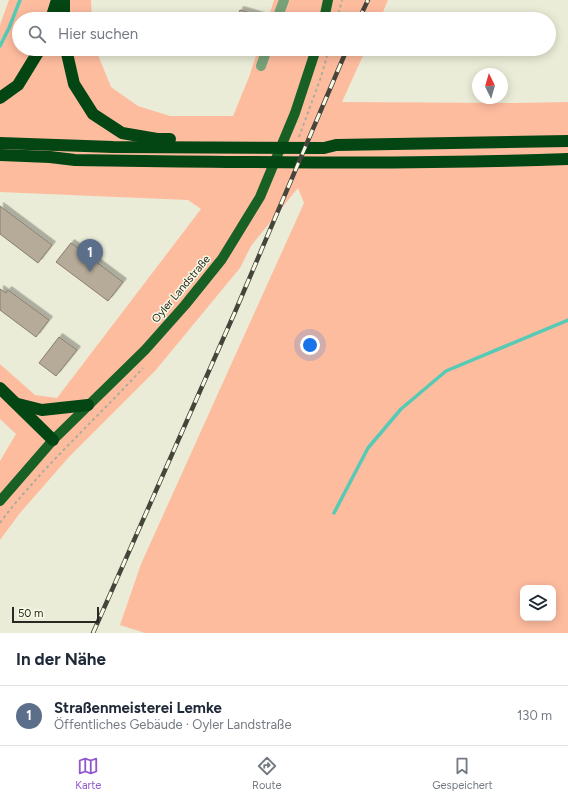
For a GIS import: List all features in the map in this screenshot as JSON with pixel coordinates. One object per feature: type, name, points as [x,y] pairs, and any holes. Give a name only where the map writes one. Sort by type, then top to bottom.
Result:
[{"type":"highway","points":[[53,12],[57,0]]},
{"type":"highway","points":[[64,0],[64,12]]},
{"type":"highway","points":[[0,98],[18,85],[36,56]]},
{"type":"highway","points":[[68,56],[74,84],[93,114],[122,133],[157,139],[324,148],[336,145],[568,141]]},
{"type":"highway","points":[[0,143],[113,147],[252,144]]},
{"type":"highway","points":[[0,155],[50,157],[75,160],[244,162],[568,159]]},
{"type":"highway","points":[[0,163],[50,164],[75,160]]},
{"type":"highway","points":[[0,388],[53,440]]},
{"type":"highway","points":[[17,403],[42,410],[88,405]]},
{"type":"main road","points":[[325,12],[328,0]]},
{"type":"main road","name":"Oyler Landstraße","points":[[0,501],[53,440],[145,350],[185,305],[222,259],[260,197],[295,113],[314,56]]},
{"type":"street","points":[[280,12],[284,0]]},
{"type":"street","points":[[262,66],[265,56]]},
{"type":"path","points":[[339,12],[342,0]]},
{"type":"shaded area","points":[[9,0],[91,0],[92,12],[12,12],[12,56],[98,56],[111,87],[138,106],[170,116],[233,116],[256,56],[363,56],[342,102],[508,104],[568,102],[568,633],[145,633],[120,625],[141,564],[304,203],[298,188],[251,246],[240,268],[155,371],[69,457],[20,513],[0,540],[0,461],[16,434],[0,419],[0,364],[35,395],[57,398],[201,209],[188,200],[0,192],[0,25]]},
{"type":"shaded area","points":[[274,0],[388,0],[383,12],[270,12]]},
{"type":"building","points":[[0,206],[52,245],[38,263],[0,234]]},
{"type":"building","points":[[71,243],[123,282],[108,301],[56,262]]},
{"type":"building","points":[[0,289],[6,293],[8,290],[49,320],[36,337],[0,310]]},
{"type":"building","points":[[59,337],[77,350],[56,376],[39,363]]},
{"type":"waterway","points":[[15,12],[20,0]]},
{"type":"waterway","points":[[0,46],[12,20]]},
{"type":"waterway","points":[[334,513],[368,448],[401,409],[446,371],[568,320]]},
{"type":"railway","points":[[362,12],[368,0]]},
{"type":"railway","points":[[93,633],[235,312],[344,56]]},
{"type":"place","name":"Straßenmeisterei Lemke","points":[[90,272]]}]
